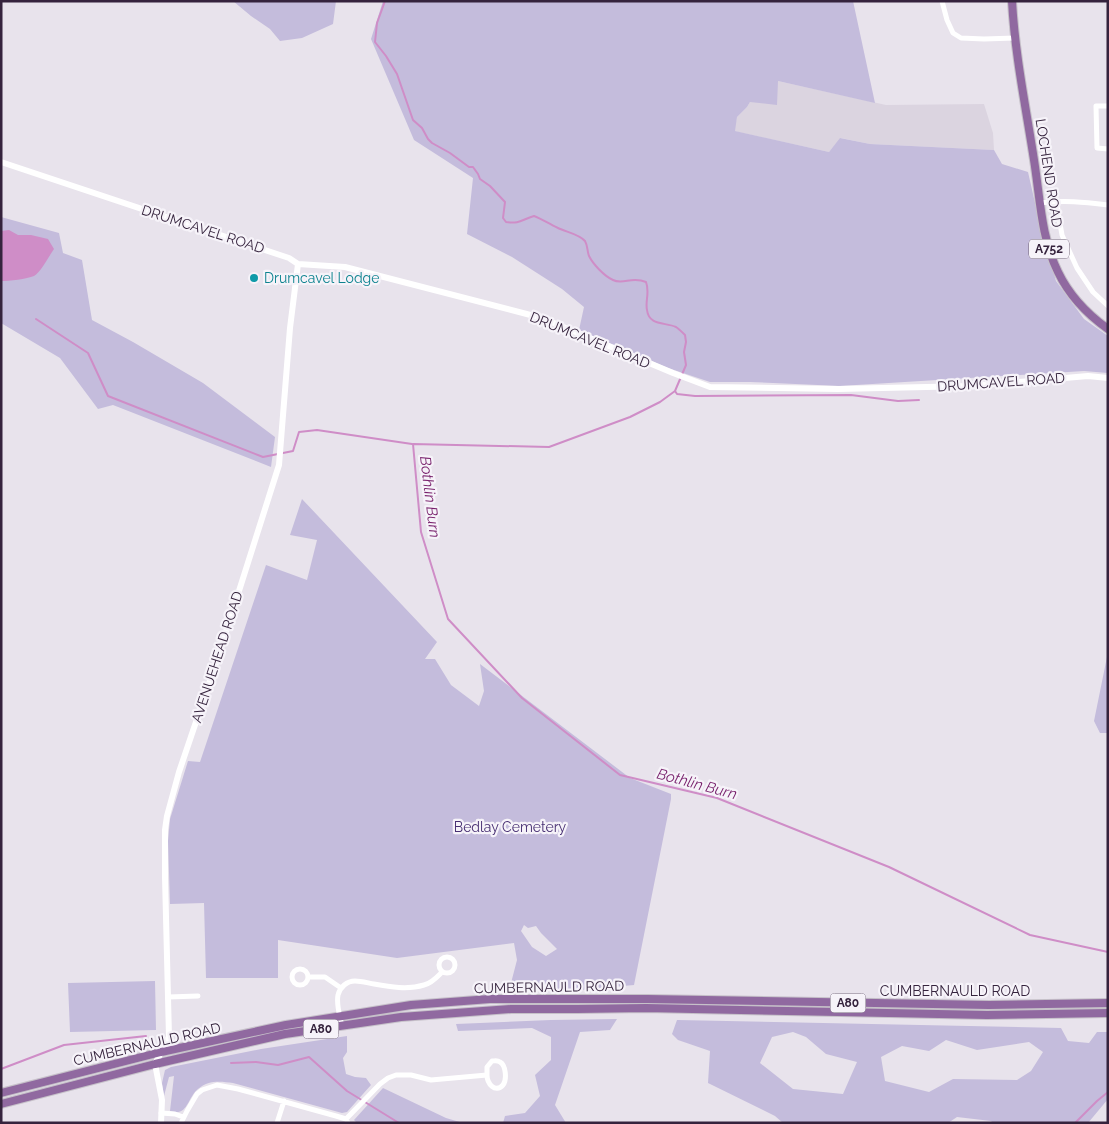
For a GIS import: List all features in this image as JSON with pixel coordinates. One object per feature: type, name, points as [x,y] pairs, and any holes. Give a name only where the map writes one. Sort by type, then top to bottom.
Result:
[{"type":"main road","name":"LOCHEND ROAD","points":[[1012,1],[1015,38],[1040,203],[1050,250],[1058,272],[1070,292],[1083,308],[1108,329]]},
{"type":"main road","name":"CUMBERNAULD ROAD","points":[[1,1093],[161,1052],[286,1025],[411,1005],[490,999],[671,999],[989,1005],[1108,1003]]},
{"type":"main road","name":"CUMBERNAULD ROAD","points":[[1,1104],[155,1064],[285,1034],[401,1017],[511,1009],[646,1008],[987,1015],[1108,1015]]},
{"type":"street","points":[[942,1],[953,33],[961,38],[1015,38]]},
{"type":"street","points":[[1108,106],[1096,106],[1097,148],[1108,149]]},
{"type":"street","name":"DRUMCAVEL ROAD","points":[[1,162],[288,258],[298,264],[346,267],[542,318],[688,380],[710,387],[838,389],[971,386],[1088,376],[1108,378]]},
{"type":"street","points":[[1057,200],[1062,235],[1077,268],[1093,292],[1108,306]]},
{"type":"street","points":[[1040,203],[1071,200],[1108,205]]},
{"type":"street","name":"AVENUEHEAD ROAD","points":[[155,1064],[169,1037],[165,876],[167,816],[179,772],[279,466],[290,328],[298,264]]},
{"type":"street","points":[[342,1026],[338,996],[341,988],[349,982],[354,981],[400,988],[423,986],[442,972]]},
{"type":"street","points":[[308,976],[325,977],[341,988]]},
{"type":"street","points":[[168,997],[198,996]]},
{"type":"street","points":[[492,1061],[498,1061],[503,1064],[505,1082],[501,1086],[496,1088],[491,1086],[487,1075],[487,1066],[492,1061]]},
{"type":"street","points":[[155,1064],[162,1100],[161,1123]]},
{"type":"street","points":[[161,1113],[175,1114],[182,1120],[194,1099],[202,1090],[218,1085],[284,1101],[347,1121],[380,1084],[396,1075],[411,1075],[431,1080],[487,1075]]},
{"type":"street","points":[[277,1123],[284,1101]]},
{"type":"shaded area","points":[[778,81],[886,105],[984,104],[993,133],[994,150],[870,144],[841,138],[829,152],[734,131],[737,117],[750,102]]},
{"type":"shaded area","points":[[9,230],[18,235],[31,235],[48,239],[54,249],[42,268],[34,276],[18,280],[1,281],[1,231]]},
{"type":"green space","points":[[233,1],[336,1],[333,24],[302,38],[280,41],[270,29]]},
{"type":"green space","points":[[383,1],[853,1],[875,103],[778,81],[777,105],[750,102],[737,117],[735,131],[829,152],[840,138],[870,144],[994,150],[1002,164],[1028,172],[1056,281],[1084,319],[1108,336],[1108,373],[1084,371],[840,386],[710,382],[668,368],[579,330],[584,307],[562,289],[512,257],[467,234],[473,178],[414,140],[371,39]]},
{"type":"green space","points":[[1,217],[59,233],[63,253],[82,260],[92,320],[203,383],[275,437],[271,467],[113,405],[98,409],[60,358],[1,323]]},
{"type":"green space","name":"Bedlay Cemetery","points":[[302,499],[437,642],[425,659],[435,659],[451,685],[479,706],[484,691],[480,664],[630,778],[671,794],[634,985],[556,991],[540,990],[511,983],[517,960],[514,943],[397,958],[278,940],[278,978],[206,978],[204,903],[170,904],[168,841],[170,819],[188,761],[200,762],[266,565],[307,580],[317,540],[290,535]],"holes":[[[524,925],[528,928],[536,926],[557,949],[546,956],[532,947],[521,931]]]},
{"type":"green space","points":[[1108,652],[1108,733],[1100,733],[1094,721]]},
{"type":"green space","points":[[155,981],[156,1030],[70,1032],[68,983]]},
{"type":"green space","points":[[617,1019],[610,1030],[580,1032],[555,1105],[566,1123],[503,1123],[505,1116],[525,1113],[540,1096],[535,1075],[551,1060],[551,1037],[532,1028],[458,1031],[456,1024],[551,1020]]},
{"type":"green space","points":[[677,1020],[1061,1028],[1068,1041],[1089,1043],[1097,1032],[1108,1032],[1108,1099],[1088,1123],[993,1123],[991,1121],[957,1117],[948,1123],[783,1123],[775,1116],[708,1083],[710,1051],[678,1040],[672,1034]],"holes":[[[793,1032],[806,1037],[826,1054],[857,1062],[843,1094],[793,1089],[760,1063],[772,1037]],[[946,1040],[977,1050],[1029,1042],[1043,1052],[1031,1071],[1017,1080],[953,1079],[929,1092],[885,1081],[881,1057],[902,1046],[929,1051]]]},
{"type":"green space","points":[[347,1036],[347,1052],[343,1058],[346,1074],[366,1078],[371,1085],[347,1112],[342,1113],[233,1083],[219,1082],[206,1084],[198,1089],[184,1109],[176,1112],[170,1111],[174,1076],[169,1077],[164,1096],[162,1083],[165,1070],[171,1067],[261,1049]]},
{"type":"green space","points":[[383,1088],[446,1118],[463,1123],[357,1123],[354,1120]]},
{"type":"waterway","name":"Bothlin Burn","points":[[385,1],[377,23],[375,42],[397,74],[413,120],[422,128],[428,139],[469,167],[473,167],[480,179],[490,186],[505,202],[503,218],[506,222],[518,222],[534,216],[537,217],[585,241],[591,259],[599,270],[610,278],[620,282],[636,280],[646,282],[648,289],[648,315],[658,323],[672,325],[677,328],[685,335],[686,342],[684,352],[686,365],[675,391],[660,402],[630,417],[549,447],[413,444],[421,532],[448,619],[522,698],[620,775],[717,798],[889,867],[1030,935],[1108,952]]},
{"type":"waterway","points":[[36,319],[88,353],[108,396],[263,457],[293,451],[299,432],[317,430],[412,444]]},
{"type":"waterway","points":[[675,391],[677,394],[695,396],[851,395],[898,401],[919,400]]},
{"type":"waterway","points":[[1,1069],[64,1045],[146,1036]]},
{"type":"waterway","points":[[231,1063],[256,1062],[278,1065],[309,1057],[347,1091],[399,1123]]},
{"type":"waterway","name":"Bothlin Burn","points":[[1075,1123],[1108,1092]]},
{"type":"place","name":"Drumcavel Lodge","points":[[254,278]]}]
